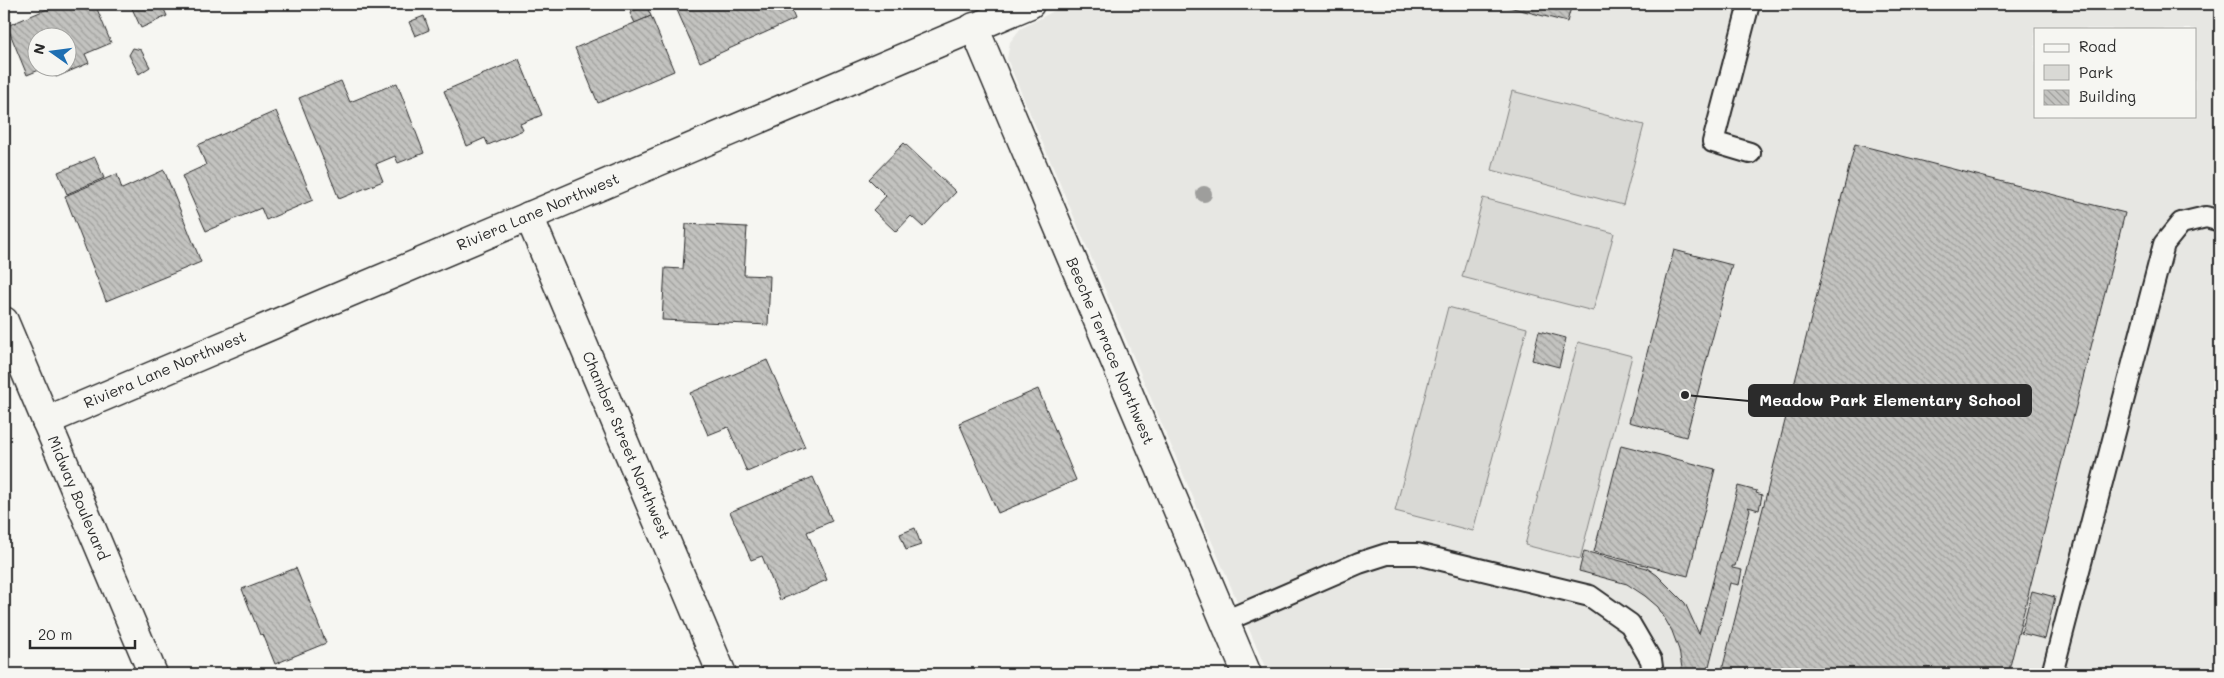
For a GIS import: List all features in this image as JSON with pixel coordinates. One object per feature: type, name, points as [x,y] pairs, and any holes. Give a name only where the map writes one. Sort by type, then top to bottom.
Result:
[{"type":"street","name":"Riviera Lane Northwest","points":[[46,421],[1030,4]]},
{"type":"street","name":"Beeche Terrace Northwest","points":[[974,27],[1247,674]]},
{"type":"street","name":"Chamber Street Northwest","points":[[529,216],[722,674]]},
{"type":"street","name":"Midway Boulevard","points":[[4,321],[153,674]]},
{"type":"lane","points":[[1749,4],[1713,142],[1750,153]]},
{"type":"lane","points":[[2052,674],[2164,244],[2181,223],[2206,217],[2220,221]]},
{"type":"lane","points":[[1225,621],[1359,563],[1387,554],[1416,554],[1590,596],[1630,624],[1651,660],[1653,674]]},
{"type":"shaded area","points":[[1067,4],[2220,4],[2220,674],[1268,674],[1007,59],[1010,42],[1020,29]]},
{"type":"green space","points":[[1512,91],[1644,125],[1623,205],[1492,170]]},
{"type":"green space","points":[[1483,198],[1614,233],[1593,311],[1462,277]]},
{"type":"green space","points":[[1448,307],[1527,328],[1473,531],[1395,511]]},
{"type":"green space","points":[[1578,342],[1632,356],[1580,559],[1525,545]]},
{"type":"building","points":[[50,4],[95,4],[111,43],[85,54],[89,63],[78,68],[78,28],[28,28],[27,75],[7,26],[52,7]]},
{"type":"building","points":[[130,4],[171,4],[163,7],[167,16],[141,28]]},
{"type":"building","points":[[692,4],[789,4],[795,19],[700,62],[677,10]]},
{"type":"building","points":[[1497,4],[1572,4],[1567,22]]},
{"type":"building","points":[[646,5],[651,16],[635,23],[630,13]]},
{"type":"building","points":[[424,16],[429,30],[415,36],[409,22]]},
{"type":"building","points":[[651,16],[674,71],[598,103],[575,48]]},
{"type":"building","points":[[133,48],[141,50],[150,67],[139,74],[129,55]]},
{"type":"building","points":[[519,59],[542,115],[520,124],[523,130],[488,145],[485,138],[467,146],[444,91]]},
{"type":"building","points":[[341,81],[350,102],[397,83],[424,153],[398,163],[395,156],[376,164],[383,181],[339,199],[299,98]]},
{"type":"building","points":[[276,111],[313,200],[266,220],[261,208],[206,231],[182,176],[206,165],[198,145]]},
{"type":"building","points":[[904,143],[956,192],[923,227],[911,216],[896,232],[873,210],[886,196],[869,179]]},
{"type":"building","points":[[1855,144],[2125,213],[2008,674],[1721,674]]},
{"type":"building","points":[[95,157],[104,178],[67,194],[58,172]]},
{"type":"building","points":[[164,170],[201,262],[106,301],[65,196],[117,174],[122,189]]},
{"type":"building","points":[[686,224],[747,227],[744,275],[770,276],[768,325],[662,320],[665,268],[683,269]]},
{"type":"building","points":[[1674,250],[1732,265],[1686,437],[1629,422]]},
{"type":"building","points":[[1539,331],[1566,338],[1559,367],[1532,360]]},
{"type":"building","points":[[767,360],[805,447],[747,472],[728,427],[708,435],[690,393]]},
{"type":"building","points":[[1038,389],[1076,480],[998,513],[959,423]]},
{"type":"building","points":[[1621,445],[1715,469],[1688,576],[1594,552]]},
{"type":"building","points":[[813,477],[832,521],[807,532],[827,580],[780,600],[762,556],[751,560],[730,512]]},
{"type":"building","points":[[1738,486],[1757,491],[1756,493],[1762,495],[1759,510],[1748,507],[1750,510],[1735,566],[1732,566],[1732,568],[1742,570],[1739,585],[1730,583],[1707,674],[1683,674],[1679,650],[1672,631],[1658,607],[1627,584],[1579,571],[1584,551],[1647,568],[1657,575],[1685,603],[1699,634]]},
{"type":"building","points":[[915,528],[921,545],[906,550],[900,534]]},
{"type":"building","points":[[296,568],[326,643],[275,664],[263,634],[260,635],[242,589]]},
{"type":"building","points":[[2032,591],[2055,597],[2045,639],[2021,633]]},
{"type":"place","name":"Meadow Park Elementary School","points":[[1685,395]]}]
